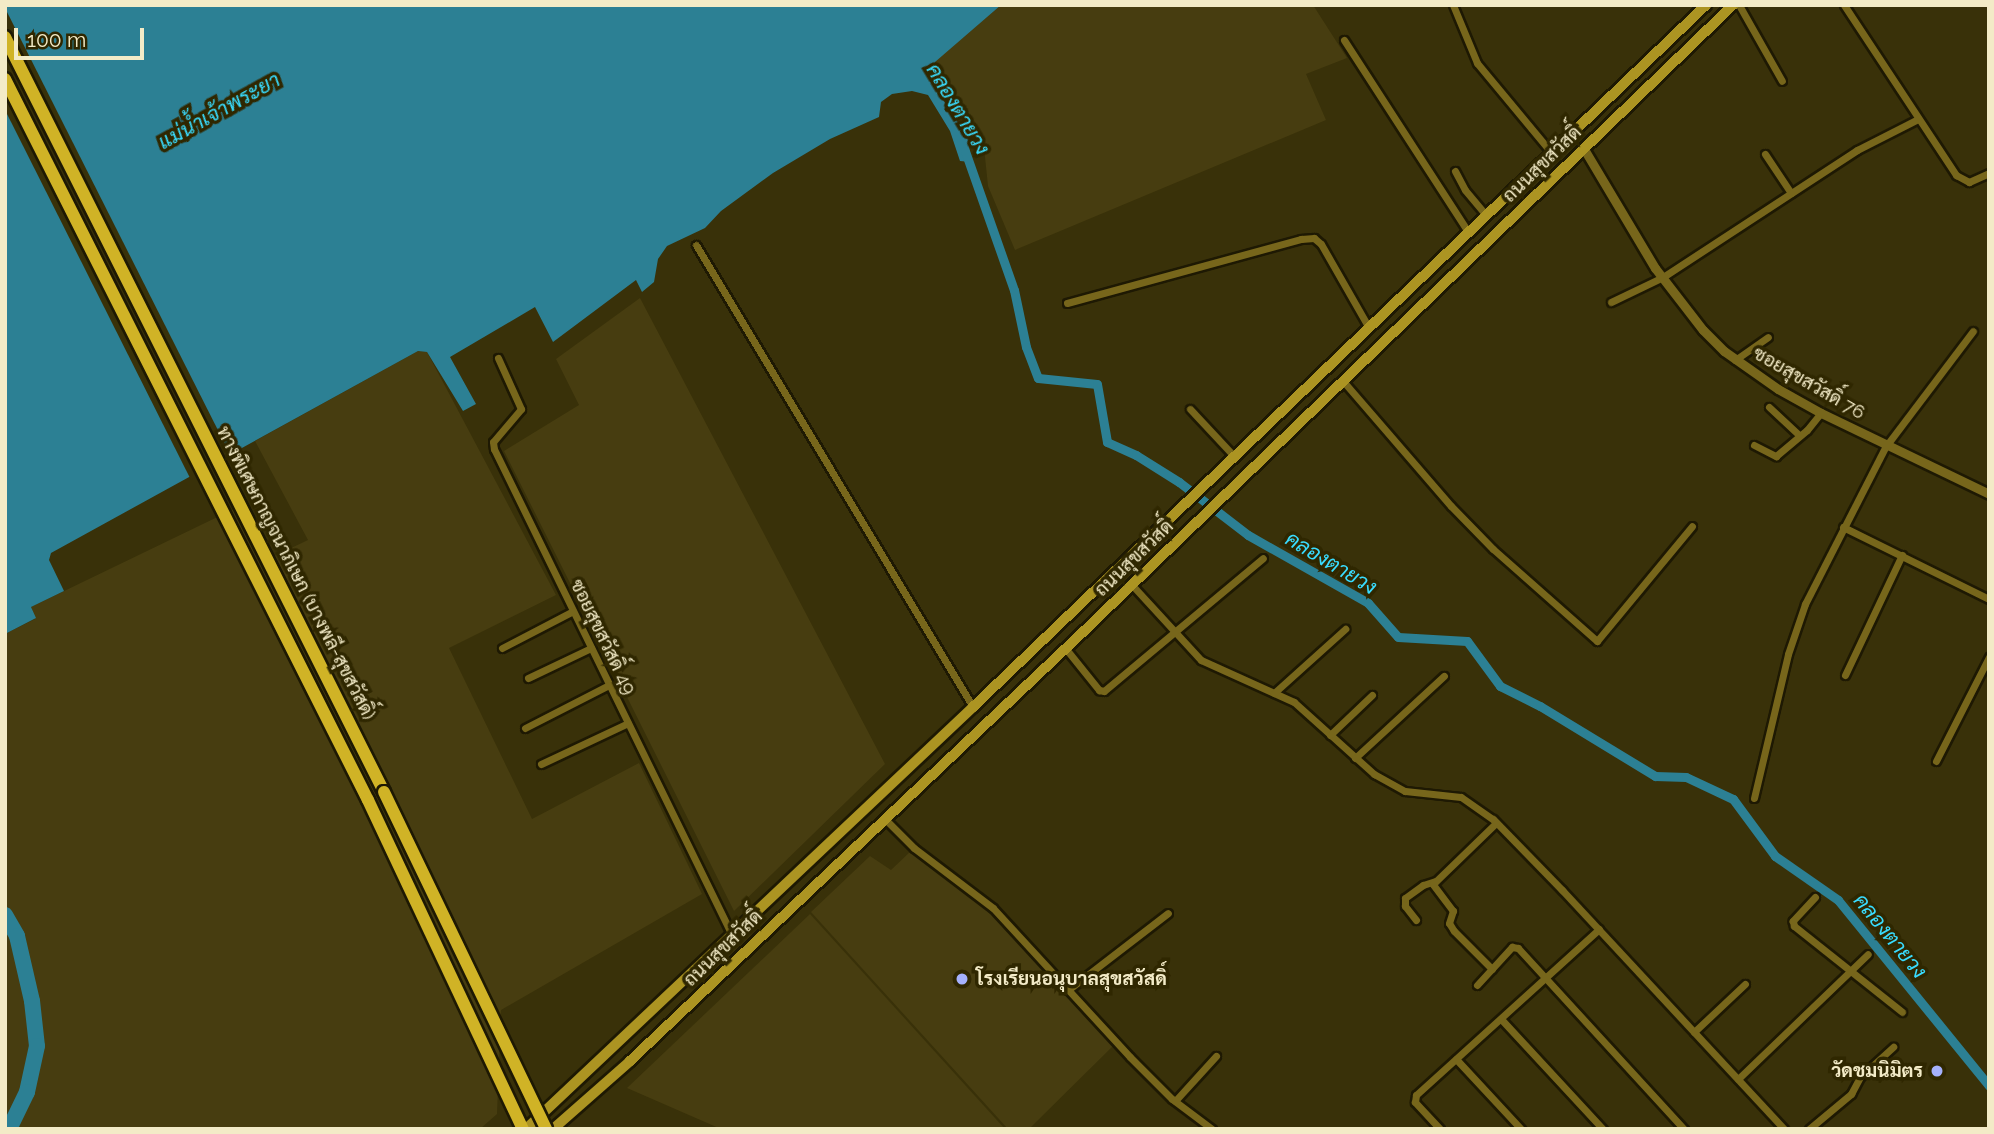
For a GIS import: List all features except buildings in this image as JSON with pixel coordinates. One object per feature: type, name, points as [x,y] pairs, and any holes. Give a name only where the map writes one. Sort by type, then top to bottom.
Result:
[{"type":"highway","name":"ทางพิเศษกาญจนาภิเษก (บางพลี-สุขสวัสดิ์)","points":[[5,37],[384,792],[546,1129]]},
{"type":"highway","name":"ทางพิเศษกาญจนาภิเษก (บางพลี-สุขสวัสดิ์)","points":[[5,79],[368,800],[524,1129]]},
{"type":"main road","name":"ถนนสุขสวัสดิ์","points":[[524,1129],[974,707],[1468,230],[1706,5]]},
{"type":"main road","name":"ถนนสุขสวัสดิ์","points":[[553,1129],[630,1061],[1066,649],[1733,5]]},
{"type":"main road","points":[[1116,569],[1132,585]]},
{"type":"street","points":[[1452,5],[1477,63],[1551,152]]},
{"type":"street","points":[[1739,5],[1782,81]]},
{"type":"street","points":[[1844,5],[1960,179],[1969,182],[1989,173]]},
{"type":"street","points":[[1344,40],[1468,230]]},
{"type":"street","points":[[1611,302],[1663,277],[1866,145],[1918,119]]},
{"type":"street","name":"ซอยสุขสวัสดิ์ 76","points":[[1584,149],[1628,228],[1663,277],[1703,331],[1735,360],[1821,413],[1989,494]]},
{"type":"street","points":[[1765,154],[1791,193]]},
{"type":"street","points":[[1455,171],[1465,190],[1485,214]]},
{"type":"street","points":[[1067,303],[1301,239],[1314,238],[1321,244],[1368,326]]},
{"type":"street","points":[[696,245],[974,707]]},
{"type":"street","points":[[1754,798],[1788,654],[1805,604],[1886,446],[1973,331]]},
{"type":"street","points":[[1735,360],[1768,337]]},
{"type":"street","name":"ซอยสุขสวัสดิ์ 49","points":[[498,358],[522,409],[494,442],[494,449],[732,935]]},
{"type":"street","points":[[1343,381],[1451,506],[1493,549],[1597,641],[1692,526]]},
{"type":"street","points":[[1769,407],[1799,435]]},
{"type":"street","points":[[1190,409],[1234,456]]},
{"type":"street","points":[[1754,445],[1776,456],[1821,413]]},
{"type":"street","points":[[1843,527],[1989,599]]},
{"type":"street","points":[[1845,675],[1902,555]]},
{"type":"street","points":[[1066,649],[1100,690],[1104,691],[1263,558]]},
{"type":"street","points":[[1132,585],[1209,665],[1294,702],[1355,758],[1390,785],[1420,794],[1461,797],[1496,822],[1784,1129]]},
{"type":"street","points":[[502,648],[573,611]]},
{"type":"street","points":[[1274,693],[1345,629]]},
{"type":"street","points":[[528,678],[591,648]]},
{"type":"street","points":[[1936,761],[1989,657]]},
{"type":"street","points":[[1355,758],[1444,676]]},
{"type":"street","points":[[525,728],[609,685]]},
{"type":"street","points":[[1330,735],[1372,695]]},
{"type":"street","points":[[541,764],[628,723]]},
{"type":"street","points":[[885,819],[915,848],[993,908],[1175,1101],[1212,1129]]},
{"type":"street","points":[[1416,920],[1405,906],[1405,898],[1435,880],[1496,822]]},
{"type":"street","points":[[1435,880],[1434,887],[1453,911],[1449,923],[1492,969]]},
{"type":"street","points":[[1815,897],[1793,921],[1794,926],[1902,1012]]},
{"type":"street","points":[[1068,989],[1168,913]]},
{"type":"street","points":[[1440,1129],[1414,1099],[1599,929]]},
{"type":"street","points":[[1477,985],[1516,947],[1684,1129]]},
{"type":"street","points":[[1738,1079],[1868,954]]},
{"type":"street","points":[[1694,1032],[1745,985]]},
{"type":"street","points":[[1501,1019],[1603,1129]]},
{"type":"street","points":[[1809,1129],[1851,1094],[1860,1077],[1893,1047]]},
{"type":"street","points":[[1175,1101],[1216,1056]]},
{"type":"street","points":[[1457,1059],[1521,1129]]},
{"type":"shaded area","points":[[1001,5],[1313,5],[1347,58],[1306,74],[1326,120],[1015,250],[988,186],[984,147],[933,75],[934,62]]},
{"type":"shaded area","points":[[640,298],[885,764],[734,911],[504,451],[579,405],[556,359]]},
{"type":"shaded area","points":[[418,351],[427,352],[556,595],[449,648],[532,819],[639,763],[702,894],[501,1010],[497,1114],[480,1129],[5,1129],[5,634],[35,619],[31,607],[234,509],[264,561],[308,540],[255,441]]},
{"type":"shaded area","name":"โรงเรียนอนุบาลสุขสวัสดิ์","points":[[912,850],[991,911],[1113,1046],[1029,1129],[1008,1129],[811,912],[870,856],[891,870]]},
{"type":"shaded area","points":[[810,914],[1005,1129],[721,1129],[627,1088]]},
{"type":"water","name":"แม่น้ำเจ้าพระยา","points":[[5,5],[1001,5],[935,62],[930,80],[968,138],[971,162],[960,161],[950,131],[928,95],[912,91],[892,94],[881,102],[879,117],[830,139],[773,173],[721,211],[705,228],[667,246],[658,259],[654,282],[642,292],[636,280],[553,342],[535,307],[450,357],[476,404],[463,411],[427,352],[418,351],[51,553],[49,560],[64,591],[31,607],[36,618],[5,634]]},
{"type":"pier","points":[[5,8],[232,458],[191,480],[5,110]]},
{"type":"waterway","name":"คลองตายวง","points":[[965,151],[1014,290],[1026,347],[1038,378],[1097,384],[1107,442],[1136,455],[1179,482],[1248,535],[1368,603],[1398,637],[1467,641],[1500,686],[1540,706],[1655,776],[1686,777],[1733,799],[1775,856],[1838,900],[1989,1086]]},
{"type":"waterway","points":[[5,915],[17,936],[32,1001],[37,1046],[27,1092],[9,1129]]},
{"type":"place","name":"โรงเรียนอนุบาลสุขสวัสดิ์","points":[[962,979]]},
{"type":"place","name":"วัดชมนิมิตร","points":[[1937,1071]]}]
